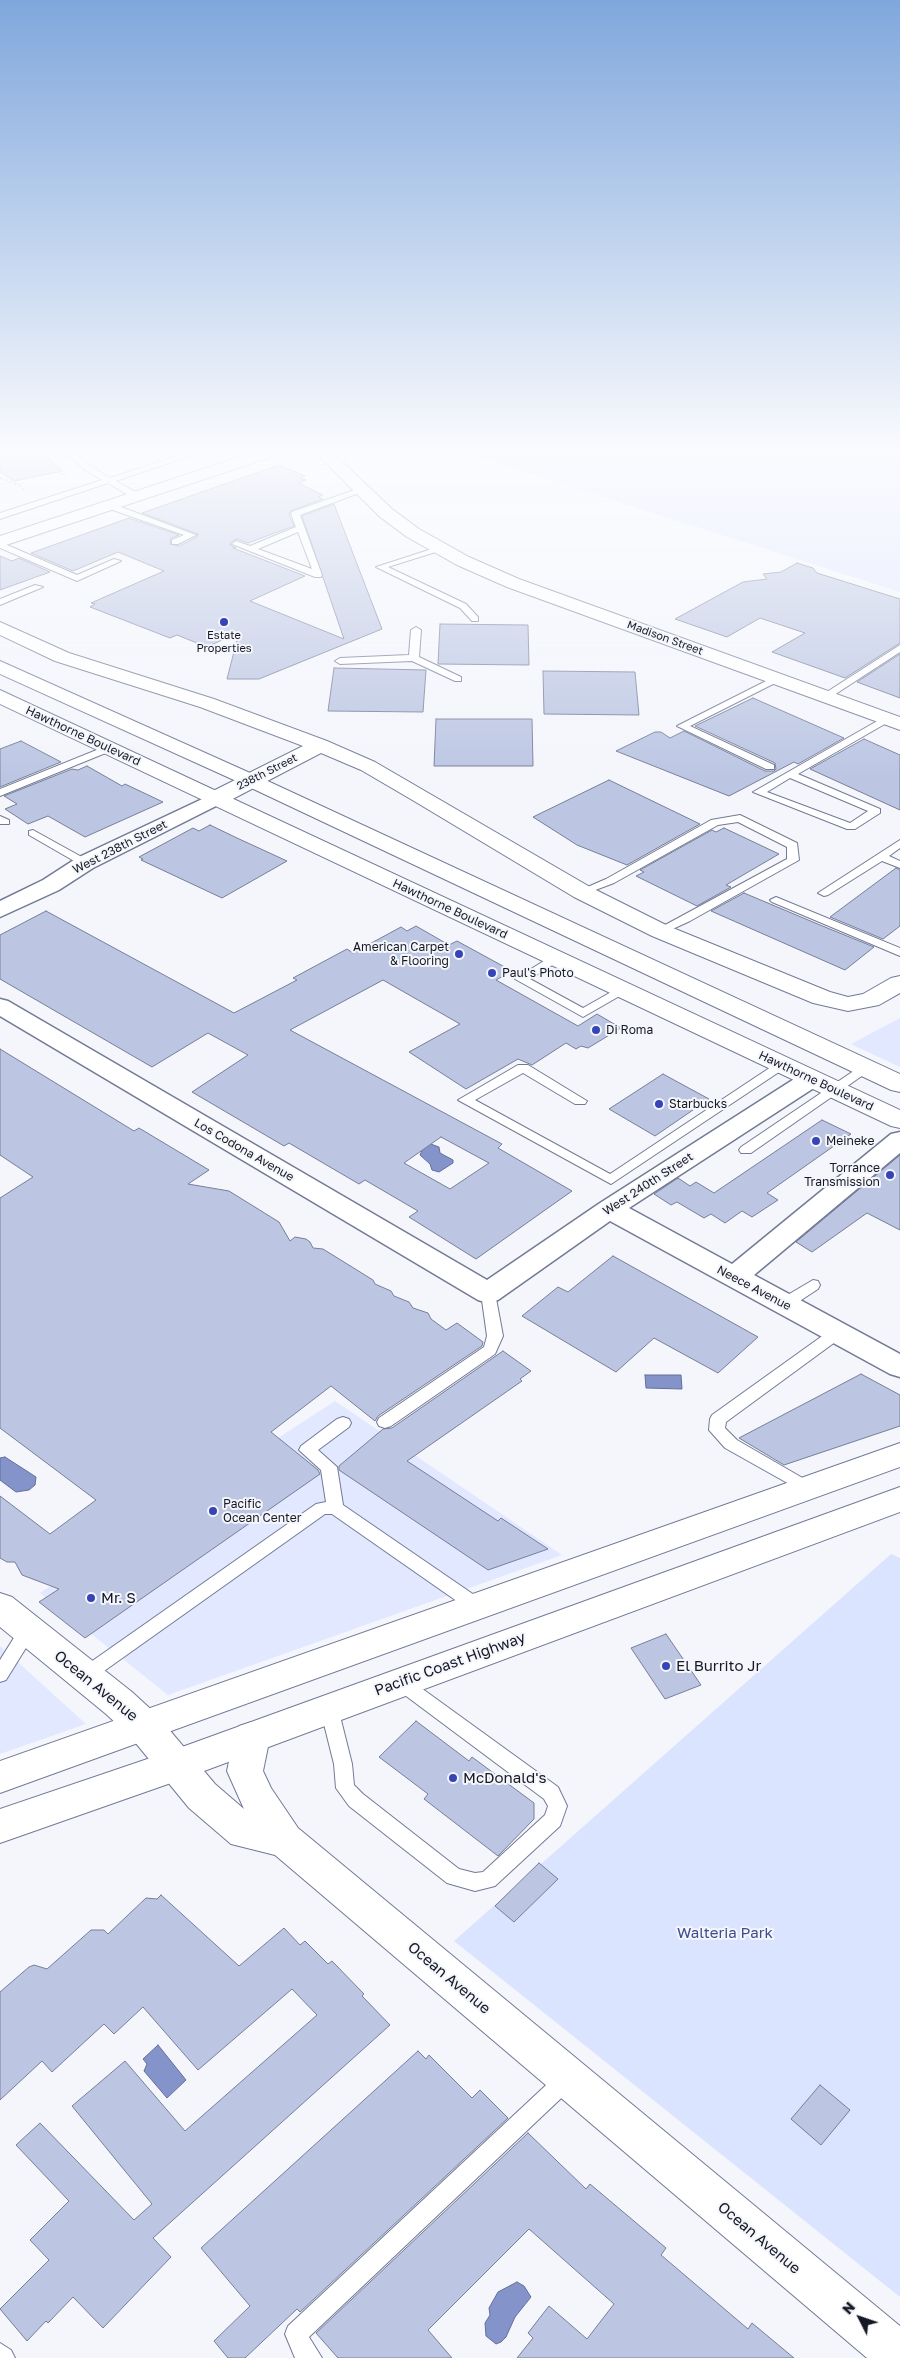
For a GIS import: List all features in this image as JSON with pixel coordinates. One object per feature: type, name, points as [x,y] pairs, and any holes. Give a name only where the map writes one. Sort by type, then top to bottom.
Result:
[{"type":"main road","name":"Madison Street","points":[[456,558],[513,583],[893,722]]},
{"type":"main road","points":[[0,628],[62,657],[207,704],[320,745],[368,766],[422,796],[582,892],[660,931],[822,998],[848,1004],[870,1000],[900,984]]},
{"type":"main road","points":[[0,667],[252,781],[900,1084]]},
{"type":"main road","name":"Hawthorne Boulevard","points":[[0,696],[215,799],[900,1120]]},
{"type":"main road","name":"238th Street","points":[[215,799],[320,745]]},
{"type":"main road","points":[[0,1777],[900,1455]]},
{"type":"main road","name":"Pacific Coast Highway","points":[[0,1826],[175,1766],[900,1499]]},
{"type":"main road","name":"Ocean Avenue","points":[[0,1607],[144,1725],[175,1766],[202,1796],[244,1832],[285,1840],[900,2356]]},
{"type":"main road","points":[[252,1737],[245,1771],[258,1799],[285,1840]]},
{"type":"street","name":"West 238th Street","points":[[0,910],[51,885],[85,863],[215,799]]},
{"type":"street","name":"Los Codona Avenue","points":[[0,1006],[488,1294]]},
{"type":"street","name":"West 240th Street","points":[[488,1294],[609,1209],[822,1084]]},
{"type":"street","points":[[734,1277],[900,1140]]},
{"type":"street","name":"Neece Avenue","points":[[609,1209],[900,1367]]},
{"type":"lane","points":[[34,558],[77,578],[117,561]]},
{"type":"lane","points":[[272,558],[318,575]]},
{"type":"lane","points":[[310,584],[319,580],[312,558]]},
{"type":"lane","points":[[410,558],[380,567],[463,606],[475,620]]},
{"type":"lane","points":[[0,602],[38,587]]},
{"type":"lane","points":[[414,658],[416,630]]},
{"type":"lane","points":[[824,696],[900,648]]},
{"type":"lane","points":[[340,661],[414,658],[458,679]]},
{"type":"lane","points":[[770,767],[682,726],[776,679]]},
{"type":"lane","points":[[789,774],[876,811],[851,827],[758,792],[789,774],[893,722]]},
{"type":"lane","points":[[0,793],[109,748]]},
{"type":"lane","points":[[582,892],[610,881],[715,822],[740,818],[793,845],[793,860],[686,919],[660,931]]},
{"type":"lane","points":[[33,833],[85,863]]},
{"type":"lane","points":[[824,893],[900,844]]},
{"type":"lane","points":[[880,857],[900,865]]},
{"type":"lane","points":[[776,900],[900,952]]},
{"type":"lane","points":[[555,958],[521,979],[583,1012],[624,990]]},
{"type":"lane","points":[[580,1101],[523,1068],[465,1100],[611,1180],[780,1065]]},
{"type":"lane","points":[[746,1150],[822,1084],[864,1068]]},
{"type":"lane","points":[[784,1304],[813,1286]]},
{"type":"lane","points":[[385,1422],[490,1350],[495,1336],[488,1294]]},
{"type":"lane","points":[[807,1488],[731,1444],[717,1430],[718,1419],[837,1333]]},
{"type":"lane","points":[[335,1508],[329,1467],[307,1450],[343,1423]]},
{"type":"lane","points":[[84,1676],[322,1508],[335,1508],[477,1606]]},
{"type":"lane","points":[[0,1675],[28,1630]]},
{"type":"lane","points":[[329,1708],[343,1764],[345,1788],[356,1800],[454,1876],[475,1882],[488,1880],[553,1820],[558,1806],[551,1793],[400,1682]]},
{"type":"lane","points":[[310,2358],[304,2352],[296,2334],[568,2078]]},
{"type":"lane","points":[[0,2355],[3,2358]]},
{"type":"shaded area","points":[[794,558],[900,558],[900,592]]},
{"type":"shaded area","points":[[900,1018],[900,1067],[851,1044]]},
{"type":"shaded area","points":[[335,1401],[562,1555],[168,1695],[40,1593]]},
{"type":"shaded area","points":[[0,1646],[86,1724],[0,1754]]},
{"type":"green space","name":"Walteria Park","points":[[891,1554],[900,1558],[900,2297],[454,1941]]},
{"type":"water","points":[[428,1143],[439,1147],[440,1153],[453,1160],[453,1163],[439,1172],[432,1170],[430,1164],[420,1155],[424,1146]]},
{"type":"water","points":[[645,1375],[681,1375],[682,1389],[646,1388]]},
{"type":"water","points":[[5,1457],[36,1477],[35,1485],[29,1490],[16,1492],[0,1480],[0,1458]]},
{"type":"water","points":[[158,2045],[186,2080],[167,2098],[144,2071],[147,2064],[143,2059]]},
{"type":"water","points":[[517,2282],[524,2286],[531,2297],[515,2317],[506,2337],[496,2344],[486,2336],[485,2323],[490,2315],[489,2308],[498,2292]]},
{"type":"building","points":[[0,558],[12,561],[19,558],[50,572],[0,590]]},
{"type":"building","points":[[43,558],[104,558],[73,571]]},
{"type":"building","points":[[133,558],[259,558],[305,576],[250,601],[344,639],[316,558],[355,558],[382,629],[259,679],[227,679],[239,632],[207,647],[177,635],[170,638],[90,607],[95,604],[91,603],[164,571]]},
{"type":"building","points":[[797,563],[813,568],[817,573],[900,599],[900,643],[845,678],[772,652],[805,633],[760,618],[727,637],[675,619],[743,582],[767,579],[763,574],[781,572]]},
{"type":"building","points":[[440,624],[528,625],[529,665],[438,664]]},
{"type":"building","points":[[900,654],[900,698],[857,682]]},
{"type":"building","points":[[334,668],[426,670],[423,712],[328,711]]},
{"type":"building","points":[[543,671],[635,672],[639,715],[544,714]]},
{"type":"building","points":[[753,698],[844,738],[798,764],[794,762],[729,796],[616,751],[655,732],[661,732],[670,738],[684,731],[765,771],[774,771],[776,769],[775,763],[695,726]]},
{"type":"building","points":[[436,719],[532,719],[533,766],[434,766]]},
{"type":"building","points":[[864,739],[900,755],[900,810],[810,769]]},
{"type":"building","points":[[21,741],[61,762],[0,787],[0,749]]},
{"type":"building","points":[[87,766],[122,786],[125,784],[163,802],[85,837],[48,816],[28,824],[5,809],[17,804],[4,796],[72,769],[78,770]]},
{"type":"building","points":[[609,780],[700,824],[627,865],[577,845],[533,817]]},
{"type":"building","points":[[210,825],[287,861],[222,898],[141,860],[143,859],[139,857],[193,828],[199,831]]},
{"type":"building","points":[[724,828],[779,854],[726,885],[731,887],[697,906],[636,876],[644,872],[640,870],[712,830],[716,832]]},
{"type":"building","points":[[896,868],[900,870],[900,926],[883,939],[830,917]]},
{"type":"building","points":[[744,893],[874,947],[845,970],[711,911]]},
{"type":"building","points":[[46,911],[234,1013],[297,980],[293,978],[347,949],[353,953],[401,927],[407,931],[416,926],[449,945],[457,941],[512,971],[496,980],[578,1026],[597,1014],[621,1028],[588,1048],[581,1046],[576,1049],[566,1043],[532,1065],[518,1059],[466,1089],[409,1052],[460,1024],[383,980],[290,1030],[502,1144],[498,1148],[572,1191],[476,1259],[409,1217],[418,1211],[365,1180],[359,1184],[289,1143],[284,1146],[192,1092],[248,1055],[208,1033],[152,1067],[0,979],[0,935]],"holes":[[[441,1137],[489,1163],[450,1189],[404,1163]]]},
{"type":"building","points":[[0,1049],[134,1131],[139,1128],[209,1170],[188,1184],[229,1191],[279,1222],[290,1241],[295,1237],[306,1239],[313,1248],[323,1249],[373,1280],[375,1284],[391,1291],[394,1296],[409,1302],[413,1308],[428,1313],[431,1319],[446,1330],[457,1323],[483,1342],[482,1346],[378,1416],[375,1421],[331,1386],[271,1432],[318,1470],[320,1474],[85,1638],[39,1602],[59,1589],[22,1575],[15,1562],[7,1562],[0,1558],[0,1496],[50,1534],[96,1500],[0,1428],[0,1198],[33,1177],[0,1155]]},
{"type":"building","name":"Starbucks","points":[[663,1074],[709,1099],[655,1136],[609,1109]]},
{"type":"building","points":[[822,1120],[851,1134],[767,1193],[778,1200],[752,1217],[742,1211],[725,1223],[711,1214],[704,1218],[677,1202],[671,1205],[654,1194],[678,1178],[690,1186],[696,1182],[714,1193]]},
{"type":"building","points":[[900,1155],[900,1230],[867,1213],[812,1252],[796,1242]]},
{"type":"building","points":[[613,1256],[758,1337],[718,1373],[654,1338],[616,1372],[522,1316],[558,1287],[568,1292]]},
{"type":"building","points":[[503,1351],[531,1371],[520,1379],[522,1381],[407,1461],[498,1521],[501,1518],[548,1549],[488,1570],[339,1470],[339,1466],[383,1429],[392,1428]]},
{"type":"building","points":[[861,1374],[900,1395],[900,1426],[784,1465],[739,1438]]},
{"type":"building","name":"El Burrito Jr","points":[[666,1634],[701,1685],[665,1699],[631,1648]]},
{"type":"building","name":"McDonald's","points":[[416,1721],[469,1761],[472,1757],[534,1803],[534,1819],[498,1856],[424,1799],[428,1794],[379,1757]]},
{"type":"building","points":[[539,1863],[558,1879],[514,1922],[495,1906]]},
{"type":"building","points":[[161,1895],[239,1966],[284,1928],[300,1945],[305,1941],[328,1964],[332,1961],[364,1994],[362,1996],[390,2025],[153,2238],[171,2257],[103,2328],[73,2297],[48,2323],[46,2321],[27,2341],[0,2309],[49,2260],[30,2240],[69,2201],[16,2145],[40,2123],[134,2220],[152,2204],[72,2106],[125,2061],[185,2131],[317,2015],[292,1989],[198,2070],[143,2007],[114,2034],[104,2024],[52,2072],[42,2061],[0,2100],[0,1992],[29,1967],[34,1965],[47,1969],[91,1930],[104,1930],[108,1934],[146,1898],[157,1899]]},
{"type":"building","points":[[418,2051],[426,2059],[429,2055],[472,2098],[480,2090],[508,2118],[300,2312],[297,2309],[245,2358],[228,2358],[214,2341],[250,2306],[201,2248]]},
{"type":"building","points":[[820,2085],[850,2110],[821,2145],[791,2119]]},
{"type":"building","points":[[528,2133],[586,2189],[590,2184],[666,2248],[661,2255],[748,2329],[752,2323],[794,2358],[517,2358],[533,2338],[528,2333],[549,2306],[587,2339],[614,2304],[529,2229],[428,2330],[452,2358],[338,2358],[316,2333]]},
{"type":"place","name":"Estate Properties","points":[[224,622]]},
{"type":"place","name":"American Carpet & Flooring","points":[[459,954]]},
{"type":"place","name":"Paul's Photo","points":[[492,973]]},
{"type":"place","name":"Di Roma","points":[[596,1030]]},
{"type":"place","name":"Starbucks","points":[[659,1104]]},
{"type":"place","name":"Meineke","points":[[816,1141]]},
{"type":"place","name":"Torrance Transmission","points":[[890,1175]]},
{"type":"place","name":"Pacific Ocean Center","points":[[213,1511]]},
{"type":"place","name":"Mr. S","points":[[91,1598]]},
{"type":"place","name":"El Burrito Jr","points":[[666,1666]]},
{"type":"place","name":"McDonald's","points":[[453,1778]]}]
